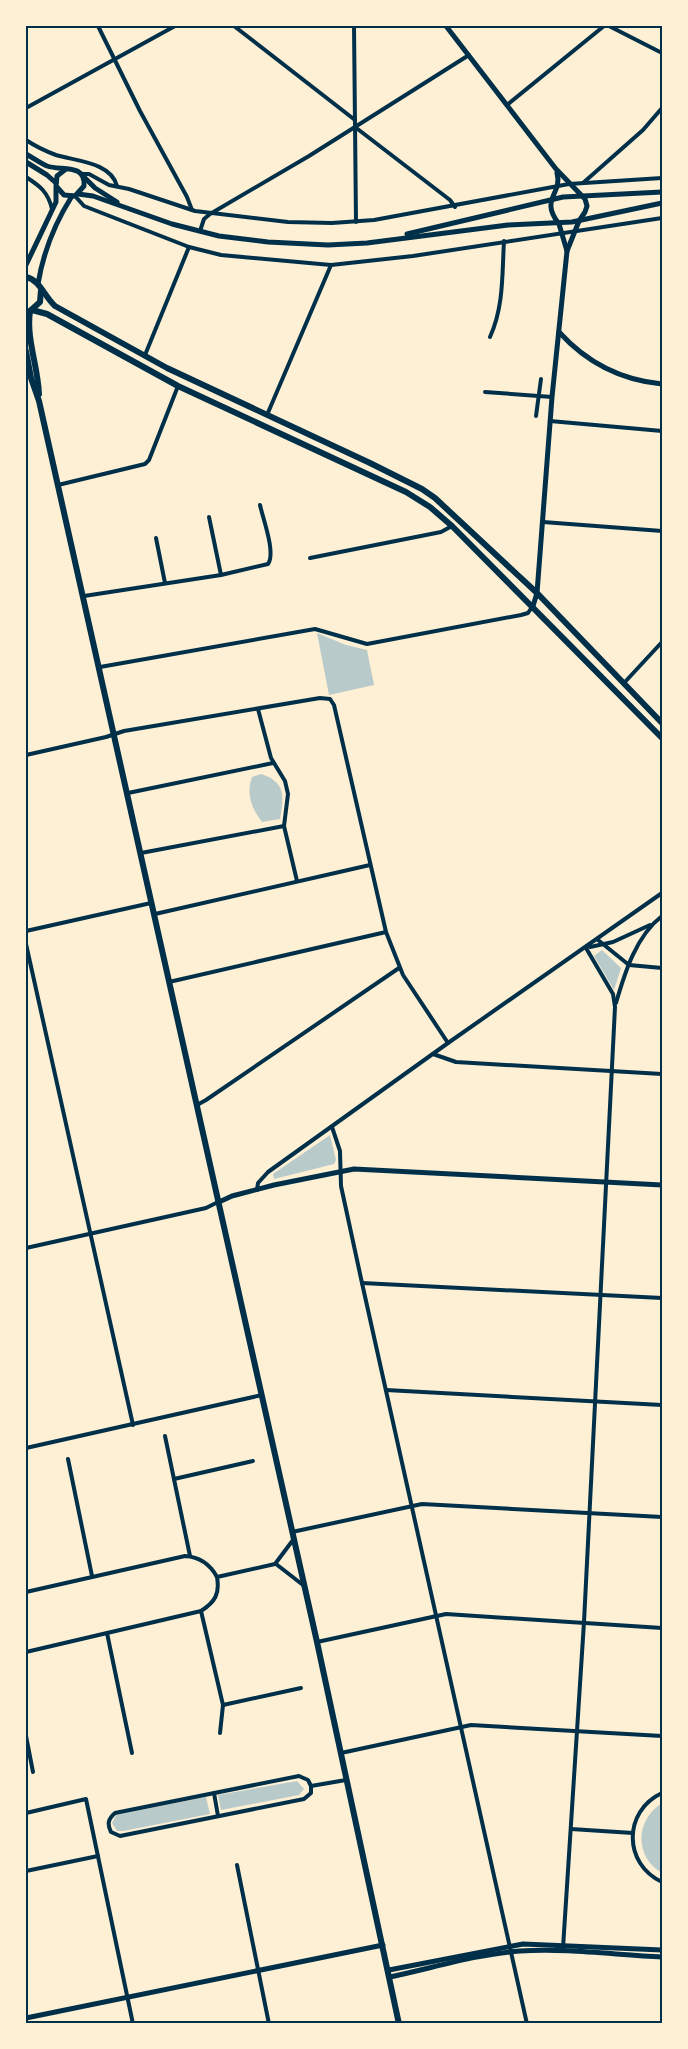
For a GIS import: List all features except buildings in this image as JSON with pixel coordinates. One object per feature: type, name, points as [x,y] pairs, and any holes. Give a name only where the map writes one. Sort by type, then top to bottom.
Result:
[{"type":"main road","points":[[446,26],[556,170],[581,195],[587,206],[567,251],[552,397],[537,593],[533,606]]},
{"type":"main road","points":[[26,154],[47,165],[75,169],[100,191],[126,208]]},
{"type":"main road","points":[[26,162],[47,175],[64,195],[89,195],[200,232],[268,242],[328,245],[367,243],[508,225],[559,224],[663,203]]},
{"type":"main road","points":[[26,265],[57,196],[57,176],[66,169]]},
{"type":"main road","points":[[556,170],[559,180],[551,200],[551,211],[559,224],[567,251]]},
{"type":"main road","points":[[82,175],[84,186],[64,210],[44,255],[40,287],[43,299],[144,356],[422,489],[446,507],[537,593],[663,723]]},
{"type":"main road","points":[[367,243],[471,221],[551,200],[581,195],[663,192]]},
{"type":"main road","points":[[26,277],[32,279],[40,287]]},
{"type":"main road","points":[[39,400],[39,379],[28,331],[28,314],[43,299]]},
{"type":"main road","points":[[28,314],[47,314],[178,386],[406,492],[430,507],[533,606],[663,738]]},
{"type":"main road","points":[[559,332],[577,350],[607,370],[636,381],[663,384]]},
{"type":"main road","points":[[26,351],[115,734],[317,1642],[399,2024]]},
{"type":"main road","points":[[219,1202],[232,1196],[340,1170],[361,1169],[663,1185]]},
{"type":"main road","points":[[389,1974],[534,1943],[663,1950]]},
{"type":"main road","points":[[26,2018],[383,1945]]},
{"type":"main road","points":[[510,1949],[663,1957]]},
{"type":"street","points":[[98,26],[192,210]]},
{"type":"street","points":[[26,108],[175,26]]},
{"type":"street","points":[[234,26],[355,120]]},
{"type":"street","points":[[354,26],[356,222]]},
{"type":"street","points":[[507,106],[604,26]]},
{"type":"street","points":[[609,26],[663,53]]},
{"type":"street","points":[[200,232],[204,219],[210,214],[309,156],[469,56]]},
{"type":"street","points":[[582,184],[663,108]]},
{"type":"street","points":[[355,126],[450,200],[455,207]]},
{"type":"street","points":[[26,140],[49,152],[86,161],[114,177],[117,186]]},
{"type":"street","points":[[82,175],[90,174],[109,185],[192,210],[288,222],[356,222],[455,207],[569,184],[663,178]]},
{"type":"street","points":[[26,177],[44,189],[52,209]]},
{"type":"street","points":[[75,195],[84,206],[189,248],[221,255],[331,265],[413,256],[663,218]]},
{"type":"street","points":[[490,337],[498,321],[501,302],[504,241]]},
{"type":"street","points":[[144,356],[189,248]]},
{"type":"street","points":[[267,415],[331,265]]},
{"type":"street","points":[[537,416],[541,378]]},
{"type":"street","points":[[58,485],[145,464],[178,386]]},
{"type":"street","points":[[485,392],[552,397]]},
{"type":"street","points":[[550,422],[663,431]]},
{"type":"street","points":[[84,596],[221,575],[268,564],[271,560],[271,552],[260,505]]},
{"type":"street","points":[[208,517],[221,575]]},
{"type":"street","points":[[543,522],[663,531]]},
{"type":"street","points":[[310,558],[441,532],[452,526]]},
{"type":"street","points":[[156,538],[165,583]]},
{"type":"street","points":[[100,667],[315,629],[367,644],[521,615],[528,613],[533,606]]},
{"type":"street","points":[[624,683],[663,642]]},
{"type":"street","points":[[26,755],[124,731],[320,698],[330,699],[334,705],[353,784],[386,932],[399,968],[448,1043]]},
{"type":"street","points":[[258,709],[273,763],[285,781],[288,794],[284,825],[297,881]]},
{"type":"street","points":[[128,793],[273,763]]},
{"type":"street","points":[[141,854],[284,825]]},
{"type":"street","points":[[155,914],[370,865]]},
{"type":"street","points":[[257,1190],[258,1183],[268,1172],[663,893]]},
{"type":"street","points":[[26,930],[152,903]]},
{"type":"street","points":[[586,948],[602,945],[651,925],[663,916]]},
{"type":"street","points":[[615,1006],[629,965],[642,937],[651,925]]},
{"type":"street","points":[[169,982],[386,932]]},
{"type":"street","points":[[598,940],[629,965],[663,968]]},
{"type":"street","points":[[26,944],[133,1425]]},
{"type":"street","points":[[562,1952],[584,1622],[615,1006],[613,994],[586,948]]},
{"type":"street","points":[[197,1105],[399,968]]},
{"type":"street","points":[[433,1054],[456,1062],[663,1074]]},
{"type":"street","points":[[332,1127],[340,1151],[341,1186],[526,2024]]},
{"type":"street","points":[[26,1248],[206,1208],[219,1202]]},
{"type":"street","points":[[362,1283],[663,1298]]},
{"type":"street","points":[[386,1390],[663,1405]]},
{"type":"street","points":[[26,1448],[262,1395]]},
{"type":"street","points":[[165,1436],[190,1556]]},
{"type":"street","points":[[68,1459],[92,1576]]},
{"type":"street","points":[[174,1479],[253,1461]]},
{"type":"street","points":[[292,1532],[422,1504],[663,1517]]},
{"type":"street","points":[[218,1578],[275,1564],[294,1540]]},
{"type":"street","points":[[26,1592],[185,1556],[207,1563],[213,1568],[218,1578],[218,1595],[201,1611],[26,1652]]},
{"type":"street","points":[[275,1564],[304,1586]]},
{"type":"street","points":[[201,1611],[223,1705],[220,1733]]},
{"type":"street","points":[[317,1642],[446,1614],[663,1628]]},
{"type":"street","points":[[106,1633],[132,1753]]},
{"type":"street","points":[[223,1705],[301,1688]]},
{"type":"street","points":[[341,1753],[461,1726],[663,1736]]},
{"type":"street","points":[[26,1736],[33,1772]]},
{"type":"street","points":[[299,1776],[308,1780],[311,1786],[310,1793],[304,1799],[120,1836],[111,1832],[108,1826],[109,1820],[115,1813],[299,1776]]},
{"type":"street","points":[[311,1786],[347,1779]]},
{"type":"street","points":[[214,1793],[218,1816]]},
{"type":"street","points":[[663,1793],[652,1798],[641,1809],[634,1823],[633,1833],[633,1846],[639,1862],[650,1875],[663,1882]]},
{"type":"street","points":[[26,1813],[86,1799],[134,2024]]},
{"type":"street","points":[[571,1829],[633,1833]]},
{"type":"street","points":[[26,1871],[98,1856]]},
{"type":"street","points":[[237,1865],[269,2024]]},
{"type":"shaded area","points":[[317,633],[346,645],[367,650],[374,685],[329,695]]},
{"type":"shaded area","points":[[261,774],[275,781],[279,786],[282,797],[280,819],[262,822],[252,806],[250,783],[252,777]]},
{"type":"shaded area","points":[[602,950],[621,968],[614,990],[594,956]]},
{"type":"shaded area","points":[[330,1135],[336,1160],[334,1164],[274,1179],[273,1174]]},
{"type":"shaded area","points":[[297,1781],[304,1789],[299,1795],[221,1810],[218,1795]]},
{"type":"shaded area","points":[[206,1797],[210,1814],[123,1831],[117,1831],[112,1823],[116,1815]]},
{"type":"shaded area","points":[[662,1803],[662,1873],[646,1858],[641,1838],[647,1819]]}]
